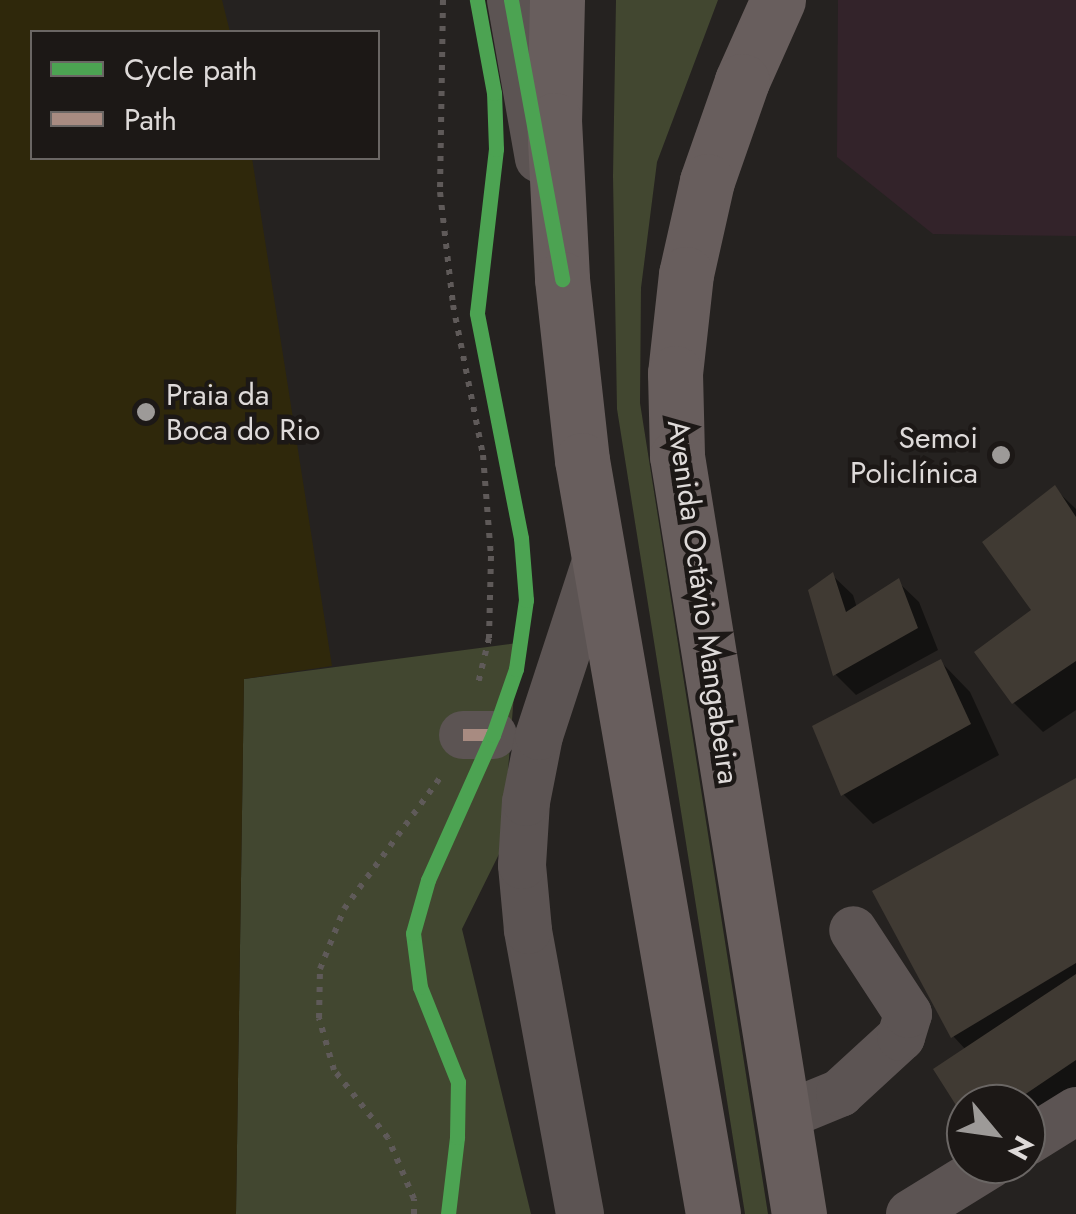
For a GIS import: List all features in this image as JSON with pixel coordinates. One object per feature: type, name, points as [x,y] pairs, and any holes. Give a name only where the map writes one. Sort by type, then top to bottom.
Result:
[{"type":"main road","points":[[557,0],[554,120],[562,279],[582,460],[712,1214]]},
{"type":"main road","name":"Avenida Octávio Mangabeira","points":[[778,0],[742,81],[708,181],[686,274],[674,374],[677,456],[800,1214]]},
{"type":"street","points":[[511,0],[562,279]]},
{"type":"street","points":[[580,1214],[528,930],[522,865],[526,802],[539,736],[600,548]]},
{"type":"street","points":[[784,1116],[840,1093],[901,1036],[908,1014],[853,930]]},
{"type":"street","points":[[1046,1130],[1076,1111]]},
{"type":"street","points":[[910,1214],[958,1184]]},
{"type":"path","points":[[414,1214],[414,1200],[388,1138],[334,1070],[319,1018],[320,968],[344,909],[478,735],[489,638],[491,556],[482,456],[454,305],[440,192],[443,0]]},
{"type":"shaded area","points":[[838,0],[1076,0],[1076,236],[933,234],[837,157]]},
{"type":"green space","points":[[616,0],[718,0],[657,162],[641,288],[640,403],[768,1214],[745,1214],[617,409],[613,176]]},
{"type":"green space","points":[[518,643],[502,848],[462,929],[531,1214],[236,1214],[244,679]]},
{"type":"sand","name":"Praia da Boca do Rio","points":[[0,0],[222,0],[230,30],[30,30],[30,160],[252,160],[332,666],[244,679],[236,1214],[0,1214]]},
{"type":"building","points":[[1055,485],[1076,517],[1076,661],[1012,704],[974,652],[1031,610],[982,542]]},
{"type":"building","points":[[833,572],[846,612],[899,578],[918,628],[833,676],[808,590]]},
{"type":"building","points":[[941,659],[971,724],[841,796],[812,726]]},
{"type":"building","points":[[1076,778],[1076,963],[951,1038],[872,891]]},
{"type":"building","points":[[1076,974],[1076,1060],[1041,1084],[946,1084],[946,1089],[933,1069]]},
{"type":"marked path","points":[[463,735],[493,735]]},
{"type":"cycle path","points":[[448,1214],[457,1137],[458,1082],[420,987],[413,933],[428,880],[493,735],[516,669],[526,600],[521,538],[477,313],[496,149],[494,93],[477,0]]},
{"type":"cycle path","points":[[511,0],[562,279]]},
{"type":"place","name":"Praia da Boca do Rio","points":[[146,412]]},
{"type":"place","name":"Semoi Policlínica","points":[[1001,455]]}]
